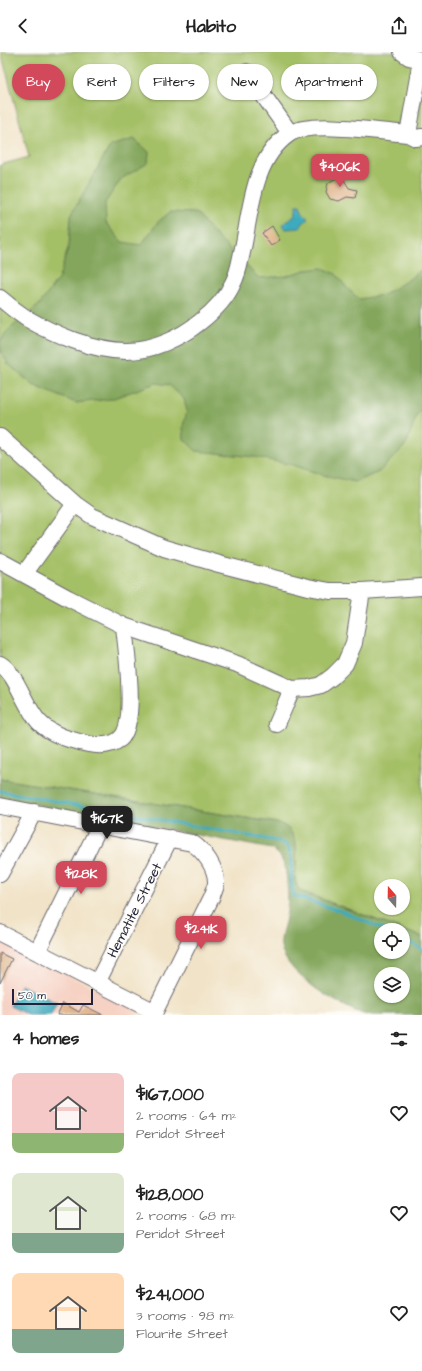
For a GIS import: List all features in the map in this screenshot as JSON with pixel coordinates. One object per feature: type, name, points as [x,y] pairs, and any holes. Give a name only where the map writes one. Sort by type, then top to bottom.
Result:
[{"type":"street","points":[[0,298],[26,318],[52,331],[80,342],[106,349],[126,351],[144,348],[178,337],[194,327],[210,314],[223,300],[233,283],[239,266],[259,174],[272,150],[290,133],[304,129],[331,127],[417,139],[422,60],[409,57],[402,52]]},
{"type":"street","points":[[267,100],[290,133]]},
{"type":"street","points":[[0,437],[75,504],[92,516],[164,548],[219,564],[308,587],[330,591],[362,591],[422,587]]},
{"type":"street","points":[[24,574],[75,504]]},
{"type":"street","points":[[0,561],[124,626],[237,664],[292,689],[309,688],[321,684],[333,676],[346,664],[354,644],[362,591]]},
{"type":"street","points":[[0,664],[11,675],[38,722],[51,732],[91,745],[110,744],[121,738],[129,721],[130,701],[124,626]]},
{"type":"street","points":[[277,724],[292,689]]},
{"type":"street","points":[[0,806],[192,843],[206,856],[215,877],[216,885],[154,1013],[0,933]]},
{"type":"street","points":[[0,874],[34,812]]},
{"type":"street","points":[[37,952],[100,825]]},
{"type":"street","name":"Hematite Street","points":[[98,983],[170,838]]},
{"type":"shaded area","points":[[0,940],[136,1009],[138,1015],[0,1015]]},
{"type":"green space","points":[[1,52],[422,52],[422,937],[410,932],[410,923],[385,923],[300,891],[295,881],[296,844],[277,823],[0,779],[0,165],[29,157],[14,100],[65,100],[65,64],[12,64],[12,93]]},
{"type":"green space","points":[[134,139],[149,152],[148,163],[121,179],[105,203],[106,223],[122,242],[141,245],[158,222],[170,212],[196,213],[218,238],[259,278],[286,276],[305,270],[323,268],[336,274],[347,288],[359,299],[383,295],[408,280],[422,269],[422,408],[417,415],[406,445],[379,472],[355,482],[323,475],[293,465],[254,457],[196,451],[184,439],[183,426],[187,411],[184,399],[169,385],[156,383],[111,399],[76,403],[33,385],[8,364],[0,349],[0,343],[6,332],[39,305],[59,278],[69,245],[71,215],[110,146]]},
{"type":"green space","points":[[0,779],[277,823],[284,826],[291,832],[296,844],[297,859],[295,881],[300,891],[384,923],[374,923],[374,959],[410,959],[410,933],[422,937],[422,1015],[367,1015],[356,1011],[316,989],[293,968],[285,958],[281,947],[288,904],[286,871],[280,857],[272,849],[0,798]]},
{"type":"water","points":[[297,205],[300,205],[302,211],[308,219],[300,228],[286,229],[283,225],[295,216]]},
{"type":"water","points":[[21,985],[57,1003],[51,1015],[28,1015],[10,1006]]},
{"type":"building","points":[[337,171],[346,173],[344,180],[349,188],[357,190],[355,198],[347,197],[339,201],[330,199],[326,192],[328,183],[336,178]]},
{"type":"building","points":[[272,226],[280,240],[271,246],[262,233]]},
{"type":"building","points":[[0,953],[12,959],[0,983]]},
{"type":"building","points":[[63,1003],[79,1012],[83,1005],[103,1015],[57,1015]]},
{"type":"waterway","points":[[0,791],[280,842],[285,844],[290,852],[292,890],[294,896],[341,911],[374,925]]},
{"type":"waterway","points":[[410,943],[422,949]]}]
